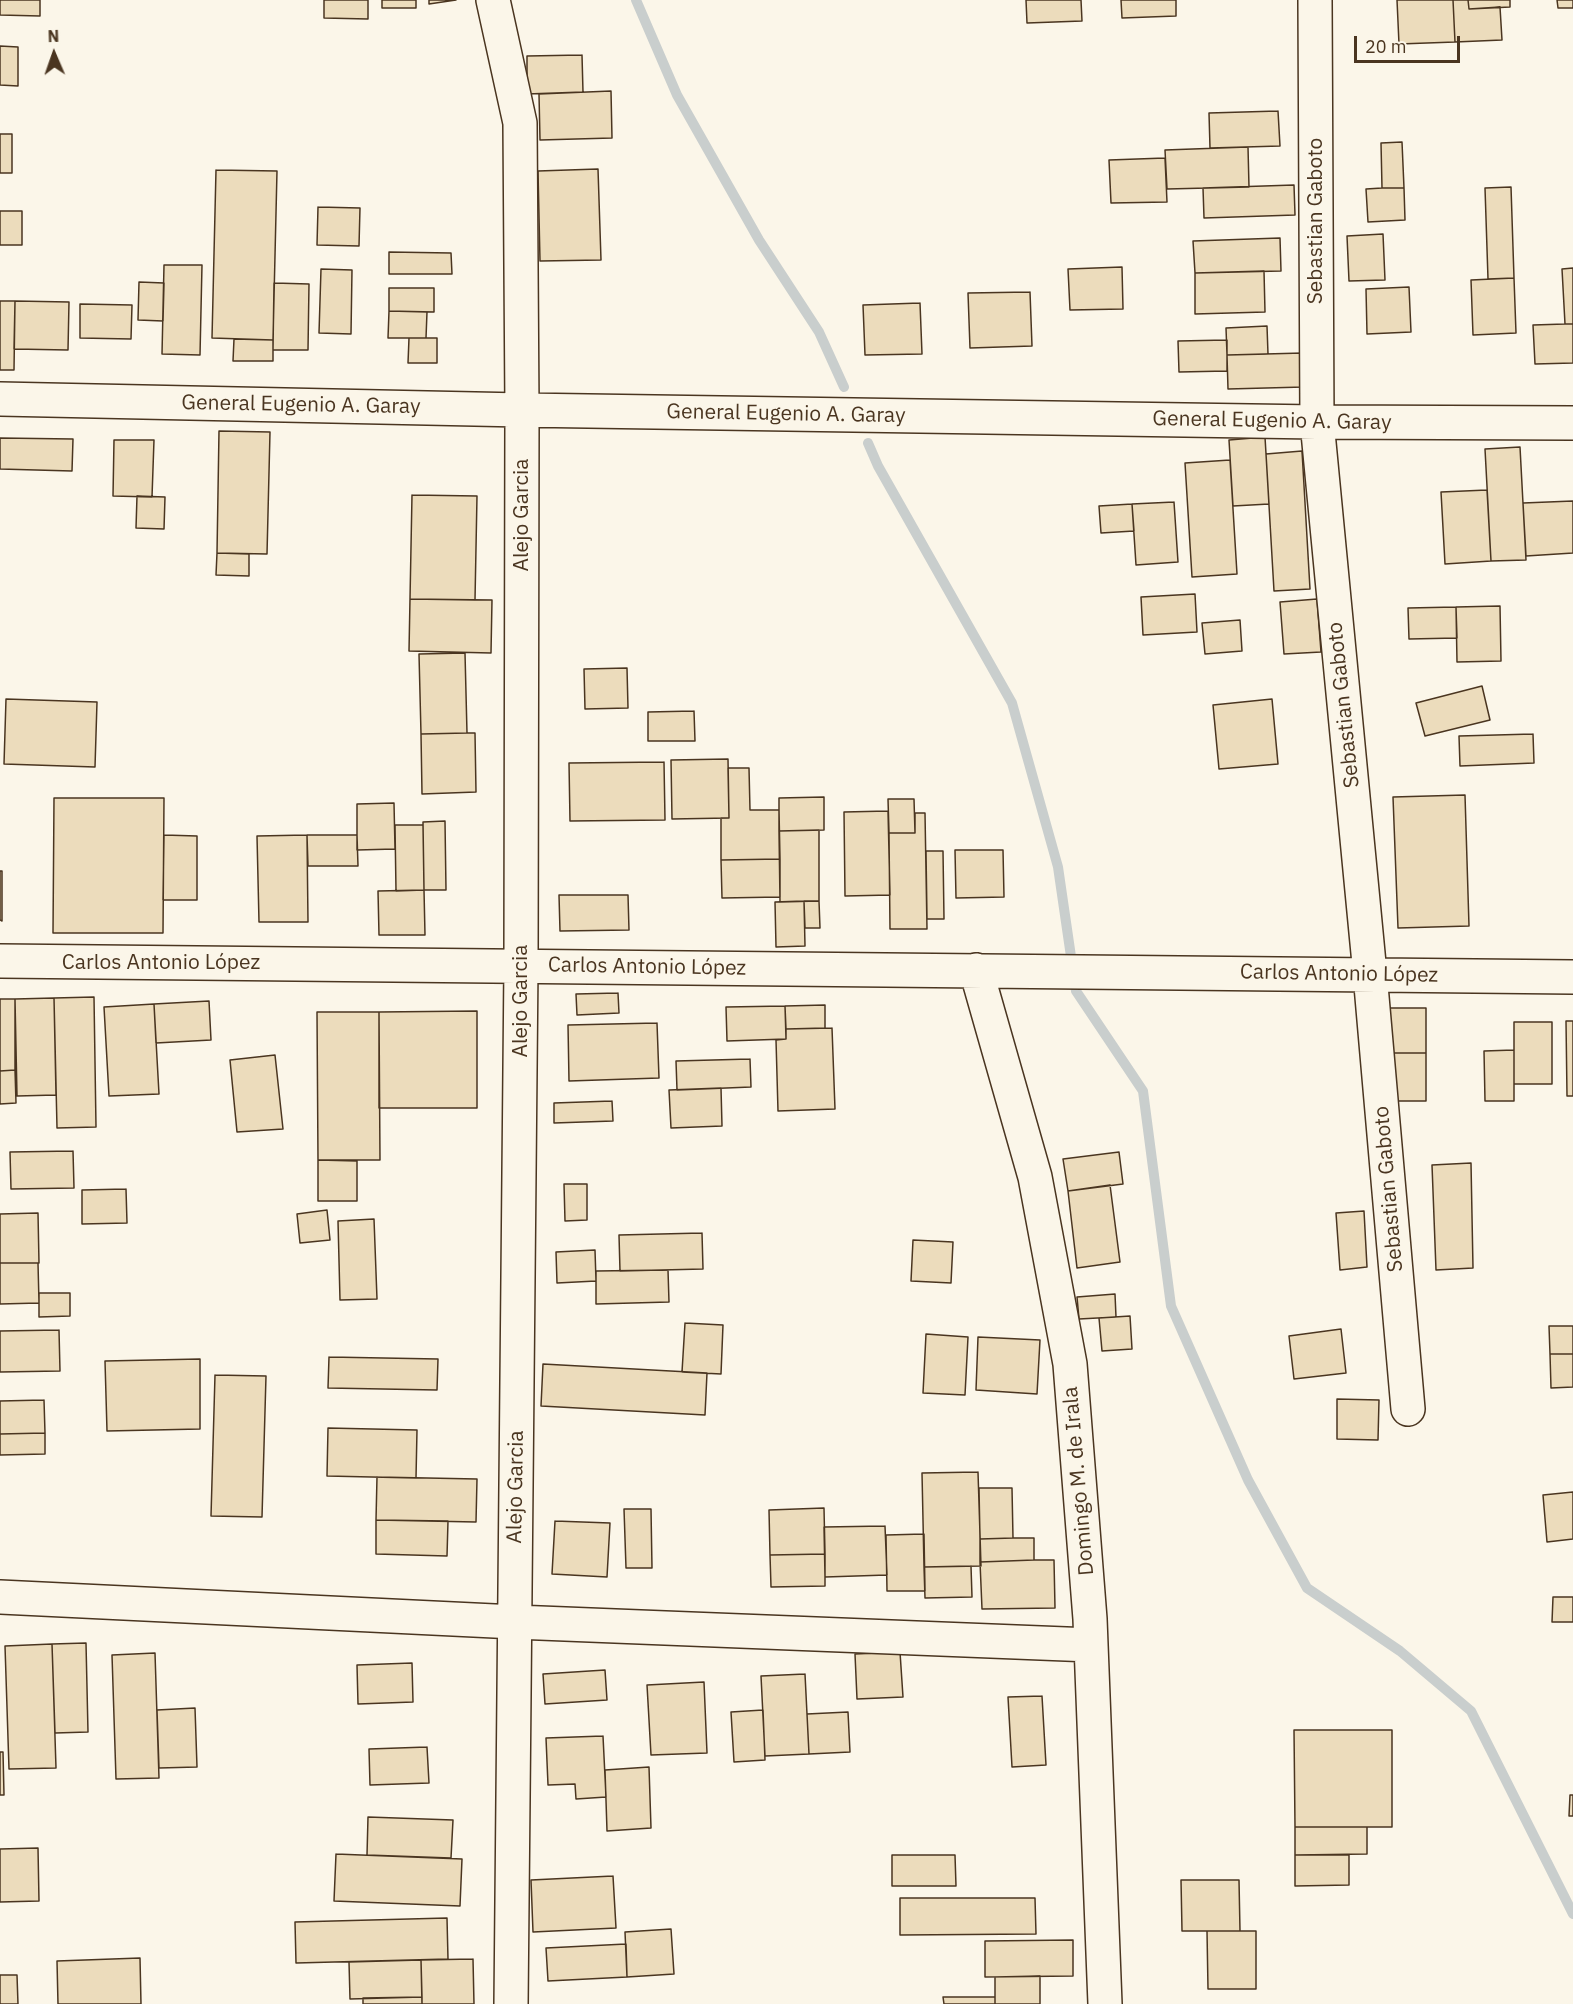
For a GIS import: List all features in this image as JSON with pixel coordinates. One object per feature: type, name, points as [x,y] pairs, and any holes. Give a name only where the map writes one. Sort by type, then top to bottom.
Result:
[{"type":"street","name":"Alejo Garcia","points":[[493,0],[520,123],[521,965],[511,2004]]},
{"type":"street","name":"Sebastian Gaboto","points":[[1315,0],[1317,423],[1370,974],[1408,1409]]},
{"type":"street","name":"General Eugenio A. Garay","points":[[0,399],[1317,423],[1573,423]]},
{"type":"street","name":"Carlos Antonio López","points":[[0,961],[1573,977]]},
{"type":"street","name":"Domingo M. de Irala","points":[[976,970],[1035,1178],[1070,1364],[1091,1645],[1105,2004]]},
{"type":"street","points":[[0,1597],[515,1622],[1091,1645]]},
{"type":"building","points":[[0,0],[40,0],[40,16],[0,15]]},
{"type":"building","points":[[324,0],[368,0],[368,19],[324,18]]},
{"type":"building","points":[[382,0],[416,0],[416,8],[382,8]]},
{"type":"building","points":[[429,0],[456,0],[429,4]]},
{"type":"building","points":[[1026,0],[1081,0],[1082,21],[1027,23]]},
{"type":"building","points":[[1121,0],[1176,0],[1176,16],[1122,18]]},
{"type":"building","points":[[1397,0],[1453,0],[1455,42],[1399,44]]},
{"type":"building","points":[[1453,0],[1468,0],[1469,9],[1500,7],[1502,40],[1455,42]]},
{"type":"building","points":[[1468,0],[1510,0],[1510,7],[1469,9]]},
{"type":"building","points":[[1557,0],[1573,0],[1573,8],[1558,8]]},
{"type":"building","points":[[0,46],[18,47],[18,86],[0,85]]},
{"type":"building","points":[[582,55],[583,92],[527,94],[527,56]]},
{"type":"building","points":[[611,91],[612,138],[540,140],[539,94]]},
{"type":"building","points":[[1278,111],[1280,146],[1210,148],[1209,113]]},
{"type":"building","points":[[0,134],[12,134],[12,173],[0,173]]},
{"type":"building","points":[[1402,142],[1404,188],[1382,188],[1381,143]]},
{"type":"building","points":[[1248,147],[1249,187],[1167,189],[1165,150]]},
{"type":"building","points":[[1165,158],[1167,202],[1111,203],[1109,160]]},
{"type":"building","points":[[598,169],[601,260],[540,261],[538,171]]},
{"type":"building","points":[[216,170],[277,171],[273,340],[212,338]]},
{"type":"building","points":[[1294,185],[1295,215],[1204,218],[1203,188]]},
{"type":"building","points":[[1511,187],[1514,278],[1488,279],[1485,188]]},
{"type":"building","points":[[1404,188],[1405,220],[1368,222],[1366,189]]},
{"type":"building","points":[[318,207],[360,208],[359,246],[317,245]]},
{"type":"building","points":[[0,211],[22,211],[22,245],[0,245]]},
{"type":"building","points":[[1383,234],[1385,280],[1349,281],[1347,236]]},
{"type":"building","points":[[1280,238],[1281,271],[1195,273],[1193,241]]},
{"type":"building","points":[[389,252],[451,253],[452,274],[389,274]]},
{"type":"building","points":[[164,265],[202,265],[200,355],[162,354]]},
{"type":"building","points":[[1122,267],[1123,309],[1070,310],[1068,269]]},
{"type":"building","points":[[1573,268],[1573,324],[1565,324],[1562,269]]},
{"type":"building","points":[[321,269],[352,270],[351,334],[319,333]]},
{"type":"building","points":[[1264,271],[1265,312],[1195,314],[1195,273]]},
{"type":"building","points":[[1514,278],[1516,333],[1473,335],[1471,280]]},
{"type":"building","points":[[139,282],[164,283],[163,321],[138,320]]},
{"type":"building","points":[[274,283],[309,284],[308,350],[273,350]]},
{"type":"building","points":[[1409,287],[1411,332],[1367,334],[1366,289]]},
{"type":"building","points":[[389,288],[434,288],[434,312],[389,311]]},
{"type":"building","points":[[1030,292],[1032,346],[970,348],[968,293]]},
{"type":"building","points":[[0,301],[15,301],[14,370],[0,370]]},
{"type":"building","points":[[15,301],[69,302],[68,350],[14,349]]},
{"type":"building","points":[[920,303],[922,354],[865,355],[863,305]]},
{"type":"building","points":[[80,304],[132,305],[131,339],[80,338]]},
{"type":"building","points":[[389,311],[427,312],[426,338],[388,338]]},
{"type":"building","points":[[1573,324],[1573,363],[1535,364],[1533,325]]},
{"type":"building","points":[[1267,326],[1268,354],[1227,355],[1226,328]]},
{"type":"building","points":[[409,338],[437,338],[437,363],[408,363]]},
{"type":"building","points":[[234,339],[273,340],[273,361],[233,361]]},
{"type":"building","points":[[1227,340],[1227,371],[1179,372],[1178,341]]},
{"type":"building","points":[[1303,353],[1304,387],[1228,389],[1227,355]]},
{"type":"building","points":[[219,431],[270,432],[267,554],[217,553]]},
{"type":"building","points":[[1265,437],[1269,504],[1233,506],[1229,440]]},
{"type":"building","points":[[0,438],[73,439],[72,471],[0,469]]},
{"type":"building","points":[[114,440],[154,440],[152,497],[113,496]]},
{"type":"building","points":[[1520,447],[1526,560],[1491,561],[1485,449]]},
{"type":"building","points":[[1302,451],[1310,589],[1274,591],[1266,454]]},
{"type":"building","points":[[1230,460],[1237,574],[1192,577],[1185,463]]},
{"type":"building","points":[[1487,490],[1491,561],[1445,564],[1441,492]]},
{"type":"building","points":[[412,495],[477,496],[475,600],[410,599]]},
{"type":"building","points":[[137,496],[165,497],[164,529],[136,528]]},
{"type":"building","points":[[1573,501],[1573,553],[1526,556],[1523,503]]},
{"type":"building","points":[[1174,502],[1178,562],[1136,565],[1132,504]]},
{"type":"building","points":[[1132,504],[1134,531],[1101,533],[1099,506]]},
{"type":"building","points":[[217,553],[249,554],[249,576],[216,575]]},
{"type":"building","points":[[1195,594],[1197,632],[1143,635],[1141,597]]},
{"type":"building","points":[[410,599],[492,600],[491,653],[409,651]]},
{"type":"building","points":[[1317,599],[1321,652],[1284,654],[1280,602]]},
{"type":"building","points":[[1500,606],[1501,661],[1457,662],[1456,607]]},
{"type":"building","points":[[1456,607],[1457,638],[1409,639],[1408,608]]},
{"type":"building","points":[[1240,620],[1242,651],[1205,654],[1202,623]]},
{"type":"building","points":[[465,653],[467,733],[421,734],[419,654]]},
{"type":"building","points":[[627,668],[628,708],[585,709],[584,669]]},
{"type":"building","points":[[1482,686],[1490,720],[1425,736],[1416,703]]},
{"type":"building","points":[[6,699],[97,702],[95,767],[4,764]]},
{"type":"building","points":[[1272,699],[1278,764],[1219,769],[1213,705]]},
{"type":"building","points":[[694,711],[695,741],[648,741],[648,712]]},
{"type":"building","points":[[475,733],[476,792],[422,794],[421,734]]},
{"type":"building","points":[[1533,734],[1534,763],[1460,766],[1459,736]]},
{"type":"building","points":[[728,759],[729,818],[672,819],[671,760]]},
{"type":"building","points":[[664,762],[665,820],[570,821],[569,763]]},
{"type":"building","points":[[728,768],[749,768],[750,810],[779,810],[780,859],[721,860],[721,818],[729,818]]},
{"type":"building","points":[[1465,795],[1469,926],[1398,928],[1393,797]]},
{"type":"building","points":[[824,797],[824,830],[779,831],[779,798]]},
{"type":"building","points":[[54,798],[164,798],[163,933],[53,933]]},
{"type":"building","points":[[888,799],[914,799],[915,833],[889,833]]},
{"type":"building","points":[[394,803],[395,849],[357,850],[357,804]]},
{"type":"building","points":[[888,811],[890,895],[845,896],[844,812]]},
{"type":"building","points":[[915,813],[925,813],[927,929],[890,929],[889,833],[915,833]]},
{"type":"building","points":[[445,821],[446,890],[424,890],[423,822]]},
{"type":"building","points":[[395,825],[423,825],[424,890],[396,891]]},
{"type":"building","points":[[819,830],[819,901],[780,902],[779,831]]},
{"type":"building","points":[[164,835],[197,836],[197,900],[163,900]]},
{"type":"building","points":[[307,835],[357,835],[358,866],[308,866]]},
{"type":"building","points":[[307,835],[308,922],[259,922],[257,836]]},
{"type":"building","points":[[955,850],[1003,850],[1004,897],[956,898]]},
{"type":"building","points":[[926,851],[943,851],[944,919],[927,919]]},
{"type":"building","points":[[780,859],[780,897],[722,898],[721,860]]},
{"type":"building","points":[[0,871],[2,871],[2,921],[0,920]]},
{"type":"building","points":[[424,890],[425,935],[379,935],[378,891]]},
{"type":"building","points":[[559,895],[628,895],[629,930],[560,931]]},
{"type":"building","points":[[804,901],[805,946],[776,947],[775,902]]},
{"type":"building","points":[[804,901],[819,901],[820,928],[805,928]]},
{"type":"building","points":[[618,993],[619,1013],[577,1015],[576,994]]},
{"type":"building","points":[[94,997],[96,1127],[57,1128],[54,998]]},
{"type":"building","points":[[54,998],[56,1095],[17,1096],[15,999]]},
{"type":"building","points":[[0,999],[15,999],[15,1070],[0,1071]]},
{"type":"building","points":[[209,1001],[211,1040],[156,1043],[154,1004]]},
{"type":"building","points":[[154,1004],[159,1094],[109,1096],[104,1007]]},
{"type":"building","points":[[825,1005],[825,1028],[786,1029],[785,1006]]},
{"type":"building","points":[[785,1006],[786,1039],[727,1041],[726,1007]]},
{"type":"building","points":[[1378,1008],[1426,1008],[1426,1053],[1378,1053]]},
{"type":"building","points":[[477,1011],[477,1108],[379,1108],[379,1012]]},
{"type":"building","points":[[317,1012],[379,1012],[380,1160],[318,1160]]},
{"type":"building","points":[[1566,1021],[1573,1021],[1573,1096],[1567,1096]]},
{"type":"building","points":[[1514,1022],[1552,1022],[1552,1084],[1514,1084]]},
{"type":"building","points":[[657,1023],[659,1078],[569,1081],[568,1025]]},
{"type":"building","points":[[832,1028],[835,1109],[778,1111],[776,1040],[786,1039],[786,1029]]},
{"type":"building","points":[[1514,1050],[1514,1101],[1485,1101],[1484,1051]]},
{"type":"building","points":[[1393,1053],[1426,1053],[1426,1101],[1393,1101]]},
{"type":"building","points":[[275,1055],[283,1129],[237,1132],[230,1060]]},
{"type":"building","points":[[750,1059],[751,1087],[677,1090],[676,1061]]},
{"type":"building","points":[[15,1070],[16,1103],[0,1104],[0,1071]]},
{"type":"building","points":[[721,1088],[722,1126],[671,1128],[669,1090]]},
{"type":"building","points":[[612,1101],[613,1121],[554,1123],[554,1103]]},
{"type":"building","points":[[73,1151],[74,1188],[11,1189],[10,1152]]},
{"type":"building","points":[[1119,1152],[1123,1184],[1068,1191],[1063,1159]]},
{"type":"building","points":[[318,1160],[357,1161],[357,1201],[318,1201]]},
{"type":"building","points":[[1471,1163],[1473,1268],[1436,1270],[1432,1165]]},
{"type":"building","points":[[564,1184],[587,1184],[587,1220],[565,1221]]},
{"type":"building","points":[[1110,1185],[1120,1262],[1077,1268],[1068,1191]]},
{"type":"building","points":[[126,1189],[127,1223],[82,1224],[82,1190]]},
{"type":"building","points":[[327,1210],[330,1240],[300,1243],[297,1214]]},
{"type":"building","points":[[1364,1211],[1367,1267],[1340,1270],[1336,1213]]},
{"type":"building","points":[[38,1213],[39,1263],[0,1263],[0,1214]]},
{"type":"building","points":[[374,1219],[377,1299],[340,1300],[338,1221]]},
{"type":"building","points":[[702,1233],[703,1269],[620,1271],[619,1235]]},
{"type":"building","points":[[913,1240],[953,1242],[951,1283],[911,1281]]},
{"type":"building","points":[[595,1250],[596,1281],[557,1283],[556,1252]]},
{"type":"building","points":[[0,1263],[38,1263],[39,1303],[0,1304]]},
{"type":"building","points":[[668,1270],[669,1302],[596,1304],[596,1271]]},
{"type":"building","points":[[39,1293],[70,1293],[70,1316],[39,1317]]},
{"type":"building","points":[[1115,1294],[1116,1317],[1079,1319],[1077,1297]]},
{"type":"building","points":[[1130,1316],[1132,1349],[1102,1351],[1099,1318]]},
{"type":"building","points":[[685,1323],[723,1325],[721,1374],[682,1372]]},
{"type":"building","points":[[1549,1326],[1573,1326],[1573,1354],[1550,1354]]},
{"type":"building","points":[[1341,1329],[1346,1373],[1294,1379],[1289,1336]]},
{"type":"building","points":[[59,1330],[60,1371],[0,1372],[0,1331]]},
{"type":"building","points":[[926,1334],[968,1337],[965,1395],[923,1393]]},
{"type":"building","points":[[978,1337],[1040,1340],[1037,1394],[976,1390]]},
{"type":"building","points":[[1550,1354],[1573,1354],[1573,1387],[1551,1388]]},
{"type":"building","points":[[329,1357],[438,1359],[437,1390],[328,1388]]},
{"type":"building","points":[[200,1359],[200,1429],[107,1431],[105,1361]]},
{"type":"building","points":[[543,1364],[707,1373],[705,1415],[541,1406]]},
{"type":"building","points":[[215,1375],[266,1376],[262,1517],[211,1516]]},
{"type":"building","points":[[1337,1399],[1379,1400],[1378,1440],[1337,1439]]},
{"type":"building","points":[[44,1400],[45,1433],[0,1434],[0,1401]]},
{"type":"building","points":[[328,1428],[417,1430],[416,1478],[327,1476]]},
{"type":"building","points":[[45,1433],[45,1454],[0,1455],[0,1434]]},
{"type":"building","points":[[978,1472],[981,1566],[924,1567],[922,1473]]},
{"type":"building","points":[[377,1477],[477,1479],[476,1522],[376,1520]]},
{"type":"building","points":[[979,1488],[1012,1488],[1013,1538],[980,1539]]},
{"type":"building","points":[[1573,1492],[1573,1539],[1547,1542],[1543,1495]]},
{"type":"building","points":[[824,1508],[825,1554],[770,1555],[769,1510]]},
{"type":"building","points":[[624,1509],[651,1509],[652,1568],[626,1568]]},
{"type":"building","points":[[376,1520],[448,1521],[447,1556],[376,1554]]},
{"type":"building","points":[[555,1521],[610,1523],[607,1577],[552,1574]]},
{"type":"building","points":[[885,1526],[887,1575],[825,1577],[824,1527]]},
{"type":"building","points":[[924,1534],[925,1591],[887,1591],[886,1535]]},
{"type":"building","points":[[1034,1538],[1034,1560],[980,1562],[980,1539]]},
{"type":"building","points":[[825,1554],[825,1586],[771,1587],[770,1555]]},
{"type":"building","points":[[1054,1560],[1055,1608],[982,1609],[980,1562]]},
{"type":"building","points":[[971,1566],[972,1597],[925,1598],[924,1567]]},
{"type":"building","points":[[1553,1597],[1573,1597],[1573,1622],[1552,1622]]},
{"type":"building","points":[[86,1643],[88,1732],[55,1733],[52,1644]]},
{"type":"building","points":[[52,1644],[56,1768],[9,1769],[5,1646]]},
{"type":"building","points":[[900,1652],[903,1697],[857,1699],[855,1654]]},
{"type":"building","points":[[155,1653],[159,1778],[116,1779],[112,1655]]},
{"type":"building","points":[[412,1663],[413,1702],[358,1704],[357,1665]]},
{"type":"building","points":[[605,1670],[607,1700],[545,1704],[543,1674]]},
{"type":"building","points":[[805,1674],[809,1754],[765,1756],[761,1676]]},
{"type":"building","points":[[704,1682],[707,1753],[651,1755],[647,1685]]},
{"type":"building","points":[[1042,1696],[1046,1765],[1012,1767],[1008,1697]]},
{"type":"building","points":[[195,1708],[197,1767],[159,1768],[157,1710]]},
{"type":"building","points":[[763,1710],[765,1760],[734,1762],[731,1712]]},
{"type":"building","points":[[848,1712],[850,1752],[809,1754],[807,1714]]},
{"type":"building","points":[[1294,1730],[1392,1730],[1392,1827],[1295,1827]]},
{"type":"building","points":[[603,1736],[606,1797],[576,1799],[575,1784],[548,1785],[546,1738]]},
{"type":"building","points":[[427,1747],[429,1783],[370,1785],[369,1749]]},
{"type":"building","points":[[0,1752],[3,1752],[4,1795],[0,1795]]},
{"type":"building","points":[[649,1767],[651,1828],[607,1831],[605,1770]]},
{"type":"building","points":[[1570,1795],[1573,1795],[1573,1816],[1569,1816]]},
{"type":"building","points":[[368,1817],[453,1820],[451,1858],[367,1855]]},
{"type":"building","points":[[1295,1827],[1367,1827],[1367,1854],[1295,1855]]},
{"type":"building","points":[[38,1848],[39,1901],[0,1902],[0,1849]]},
{"type":"building","points":[[336,1854],[462,1859],[460,1906],[334,1901]]},
{"type":"building","points":[[892,1855],[955,1855],[956,1886],[892,1886]]},
{"type":"building","points":[[1295,1855],[1349,1855],[1349,1885],[1295,1886]]},
{"type":"building","points":[[613,1876],[616,1928],[533,1932],[531,1880]]},
{"type":"building","points":[[1181,1880],[1239,1880],[1240,1931],[1182,1931]]},
{"type":"building","points":[[900,1898],[1035,1898],[1036,1934],[900,1935]]},
{"type":"building","points":[[447,1918],[448,1959],[296,1963],[295,1922]]},
{"type":"building","points":[[671,1929],[674,1974],[627,1977],[625,1932]]},
{"type":"building","points":[[1207,1931],[1256,1931],[1256,1989],[1208,1989]]},
{"type":"building","points":[[1073,1940],[1073,1976],[985,1977],[985,1941]]},
{"type":"building","points":[[626,1944],[627,1977],[548,1981],[546,1948]]},
{"type":"building","points":[[140,1958],[141,2004],[58,2004],[57,1961]]},
{"type":"building","points":[[473,1959],[474,2004],[422,2004],[421,1960]]},
{"type":"building","points":[[421,1960],[422,1997],[350,1999],[349,1962]]},
{"type":"building","points":[[0,1975],[17,1975],[18,2004],[0,2004]]},
{"type":"building","points":[[1040,1976],[1040,2004],[995,2004],[995,1977]]},
{"type":"building","points":[[422,1997],[422,2004],[363,2004],[363,1998]]},
{"type":"building","points":[[943,1997],[995,1997],[995,2004],[944,2004]]},
{"type":"waterway","points":[[636,0],[677,95],[759,240],[819,332],[844,387]]},
{"type":"waterway","points":[[868,443],[878,466],[1012,703],[1058,867],[1076,991],[1143,1091],[1171,1306],[1248,1480],[1307,1588],[1400,1651],[1471,1711],[1573,1914]]}]
